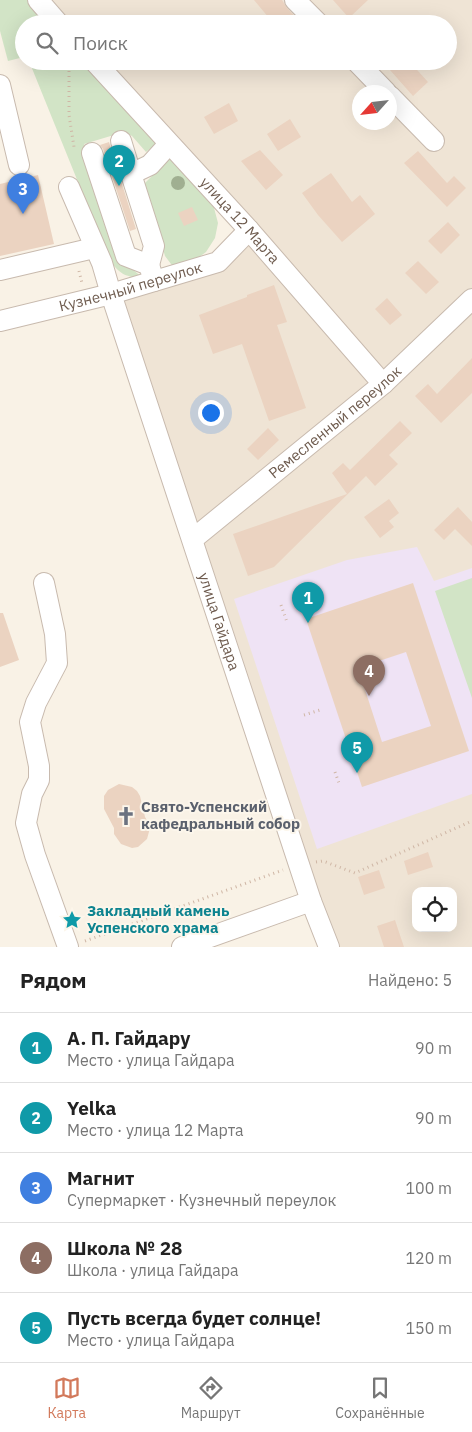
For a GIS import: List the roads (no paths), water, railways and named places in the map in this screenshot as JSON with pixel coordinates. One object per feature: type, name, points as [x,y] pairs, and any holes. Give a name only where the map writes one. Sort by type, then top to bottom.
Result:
[{"type":"street","points":[[38,0],[52,15]]},
{"type":"street","points":[[295,0],[309,15]]},
{"type":"street","name":"улица 12 Марта","points":[[102,70],[249,230],[383,384]]},
{"type":"street","points":[[365,70],[379,85]]},
{"type":"street","points":[[0,85],[19,165]]},
{"type":"street","points":[[397,103],[434,141]]},
{"type":"street","points":[[92,153],[126,256],[152,273],[154,246],[121,141]]},
{"type":"street","points":[[131,174],[150,166],[170,144]]},
{"type":"street","name":"улица Гайдара","points":[[69,187],[102,263],[311,901],[328,947]]},
{"type":"street","name":"Кузнечный переулок","points":[[0,321],[111,294],[152,273],[218,262],[249,230]]},
{"type":"street","points":[[0,270],[94,248]]},
{"type":"street","name":"Ремесленный переулок","points":[[193,539],[383,384],[472,299]]},
{"type":"street","points":[[44,583],[55,634],[57,663],[36,703],[30,722],[39,766],[39,780],[32,794],[26,823],[35,855],[68,947]]},
{"type":"street","points":[[182,947],[311,901]]},
{"type":"place","name":"Yelka","points":[[119,186]]},
{"type":"place","name":"Магнит","points":[[23,214]]},
{"type":"place","name":"А. П. Гайдару","points":[[308,623]]},
{"type":"place","name":"Школа № 28","points":[[369,696]]},
{"type":"place","name":"Пусть всегда будет солнце!","points":[[357,773]]},
{"type":"place","name":"Свято-Успенский кафедральный собор","points":[[126,816]]},
{"type":"place","name":"Закладный камень Успенского храма","points":[[72,920]]}]
